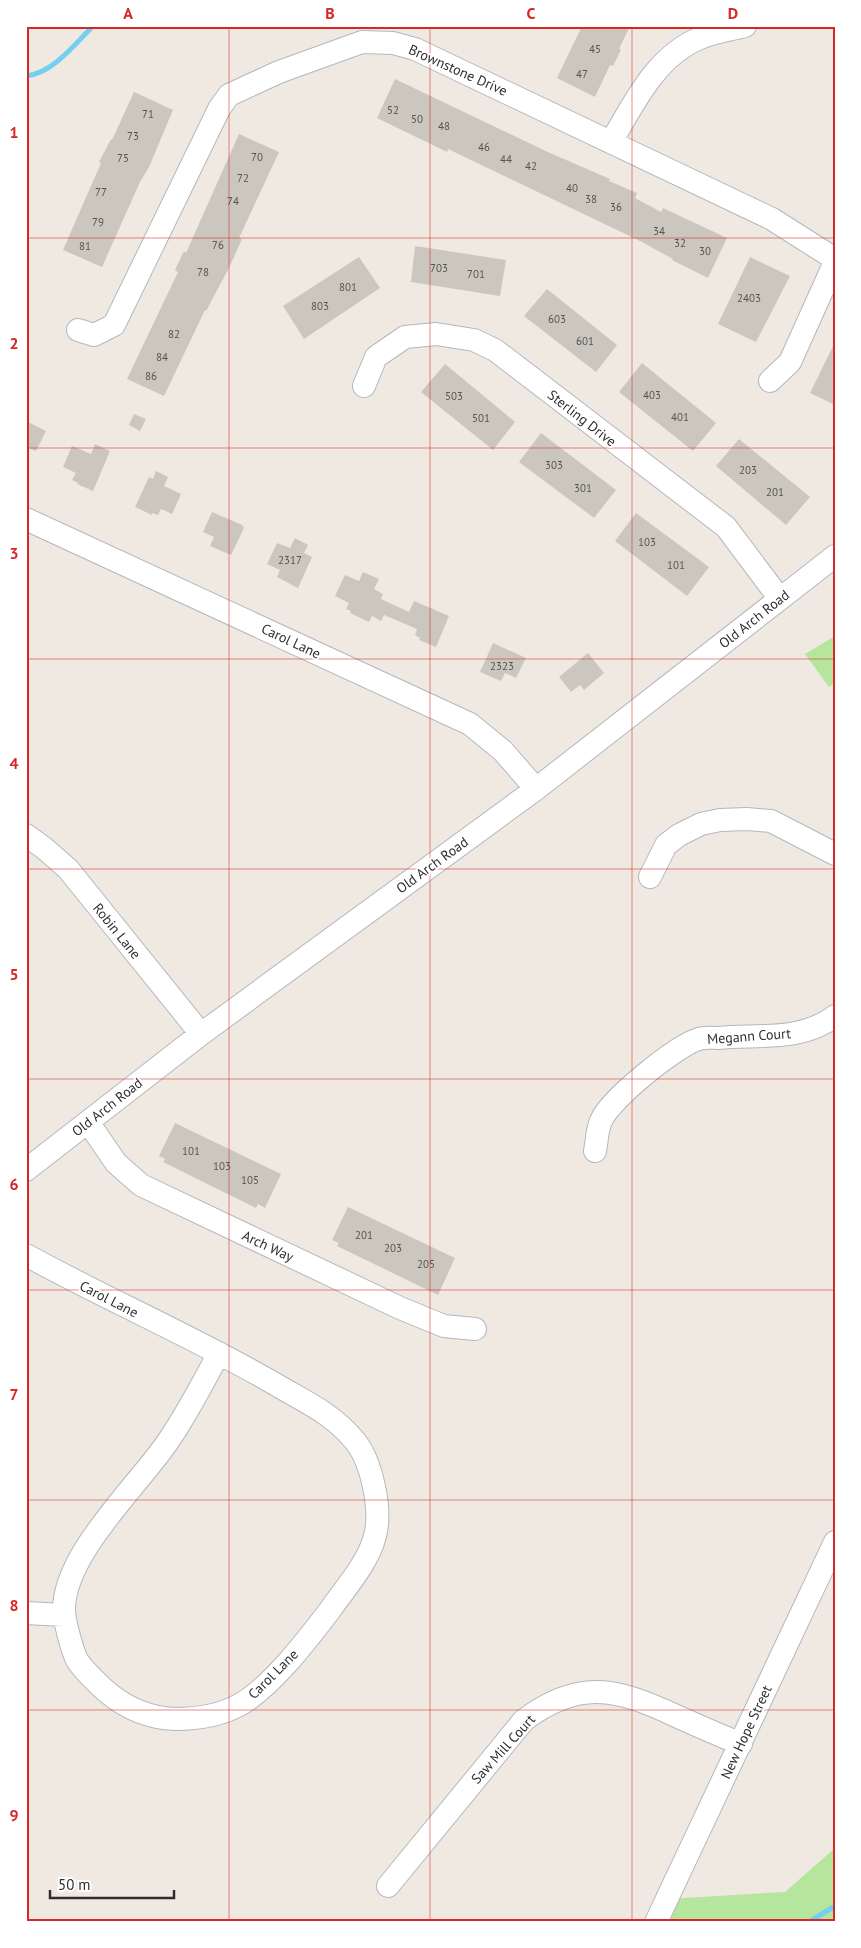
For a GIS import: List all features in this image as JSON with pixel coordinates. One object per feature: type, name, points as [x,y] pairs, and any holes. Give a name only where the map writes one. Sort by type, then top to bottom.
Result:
[{"type":"street","points":[[611,142],[655,72],[682,48],[701,37],[745,26]]},
{"type":"street","name":"Brownstone Drive","points":[[78,330],[94,335],[114,325],[219,109],[229,95],[288,68],[362,42],[393,43],[415,49],[772,219],[835,260]]},
{"type":"street","points":[[770,381],[790,362],[835,260]]},
{"type":"street","name":"Sterling Drive","points":[[364,386],[376,357],[405,337],[436,334],[474,340],[488,347],[726,528],[780,599]]},
{"type":"street","name":"Carol Lane","points":[[26,519],[470,724],[503,751],[536,789]]},
{"type":"street","name":"Old Arch Road","points":[[26,1170],[200,1034],[536,789],[835,556]]},
{"type":"street","points":[[650,877],[666,845],[679,835],[700,824],[720,820],[747,819],[770,821],[835,854]]},
{"type":"street","name":"Robin Lane","points":[[26,835],[68,869],[200,1034]]},
{"type":"street","name":"Megann Court","points":[[595,1151],[601,1120],[626,1090],[669,1055],[698,1039],[738,1036],[770,1037],[810,1031],[835,1016]]},
{"type":"street","name":"Arch Way","points":[[88,1122],[116,1163],[141,1185],[400,1308],[444,1326],[474,1329]]},
{"type":"street","name":"Carol Lane","points":[[26,1255],[121,1305],[219,1353],[316,1406],[335,1420],[357,1444],[371,1474],[375,1498],[376,1532],[370,1552],[319,1624],[259,1691],[241,1704],[210,1716],[193,1719],[169,1718],[143,1713],[118,1701],[99,1684],[77,1659],[64,1615],[65,1597],[82,1555],[106,1520],[169,1441],[219,1353]]},
{"type":"street","name":"New Hope Street","points":[[658,1918],[835,1542]]},
{"type":"street","points":[[26,1613],[64,1615]]},
{"type":"street","name":"Saw Mill Court","points":[[388,1886],[524,1720],[541,1707],[565,1696],[584,1692],[605,1692],[629,1696],[741,1744]]},
{"type":"green space","points":[[835,636],[835,683],[829,687],[805,654]]},
{"type":"green space","points":[[835,1848],[835,1922],[656,1922],[667,1899],[785,1892]]},
{"type":"building","points":[[582,26],[630,26],[619,49],[621,50],[613,66],[610,65],[595,97],[557,78]]},
{"type":"building","points":[[395,79],[550,153],[610,179],[609,181],[637,193],[635,198],[661,212],[663,208],[727,238],[708,278],[640,241],[448,149],[447,152],[377,118]]},
{"type":"building","points":[[134,92],[173,110],[149,167],[140,182],[102,267],[63,250],[101,163],[99,162],[112,140]]},
{"type":"building","points":[[239,134],[279,152],[239,238],[242,239],[230,266],[205,310],[164,396],[127,379],[178,272],[175,270],[184,251],[186,253]]},
{"type":"building","points":[[415,246],[506,260],[500,296],[411,282]]},
{"type":"building","points":[[359,257],[380,288],[304,339],[283,306]]},
{"type":"building","points":[[750,257],[790,276],[756,342],[718,324]]},
{"type":"building","points":[[547,289],[617,345],[596,372],[524,316]]},
{"type":"building","points":[[835,342],[835,405],[810,393]]},
{"type":"building","points":[[642,363],[716,423],[693,451],[619,392]]},
{"type":"building","points":[[445,364],[515,422],[493,450],[421,392]]},
{"type":"building","points":[[134,414],[146,419],[140,431],[129,425]]},
{"type":"building","points":[[26,421],[46,431],[36,451],[26,447]]},
{"type":"building","points":[[541,433],[616,490],[594,518],[519,462]]},
{"type":"building","points":[[739,439],[810,497],[786,525],[716,466]]},
{"type":"building","points":[[95,444],[110,451],[93,491],[72,480],[76,473],[63,467],[72,446],[91,454]]},
{"type":"building","points":[[156,471],[168,477],[164,486],[181,494],[172,514],[161,509],[158,515],[152,513],[152,515],[135,507],[149,477],[153,479]]},
{"type":"building","points":[[212,512],[242,525],[244,528],[231,555],[210,546],[214,537],[203,532]]},
{"type":"building","points":[[636,513],[709,567],[687,596],[615,541]]},
{"type":"building","points":[[295,538],[308,545],[304,553],[312,557],[298,588],[277,577],[280,570],[267,564],[277,543],[290,548]]},
{"type":"building","points":[[363,572],[379,579],[374,589],[383,594],[381,599],[409,612],[414,601],[449,616],[436,647],[419,640],[420,638],[415,635],[417,629],[384,615],[381,621],[372,616],[369,622],[350,613],[351,611],[346,609],[349,603],[335,596],[345,575],[359,581]]},
{"type":"building","points":[[493,643],[526,658],[516,678],[505,673],[501,681],[480,672]]},
{"type":"building","points":[[588,653],[604,673],[584,690],[580,685],[571,692],[559,677]]},
{"type":"building","points":[[175,1123],[281,1174],[265,1208],[258,1204],[256,1208],[163,1162],[165,1159],[159,1156]]},
{"type":"building","points":[[348,1207],[455,1258],[438,1295],[337,1246],[339,1243],[332,1240]]},
{"type":"waterway","points":[[26,76],[36,74],[54,64],[93,26]]},
{"type":"waterway","points":[[809,1922],[835,1906]]}]
